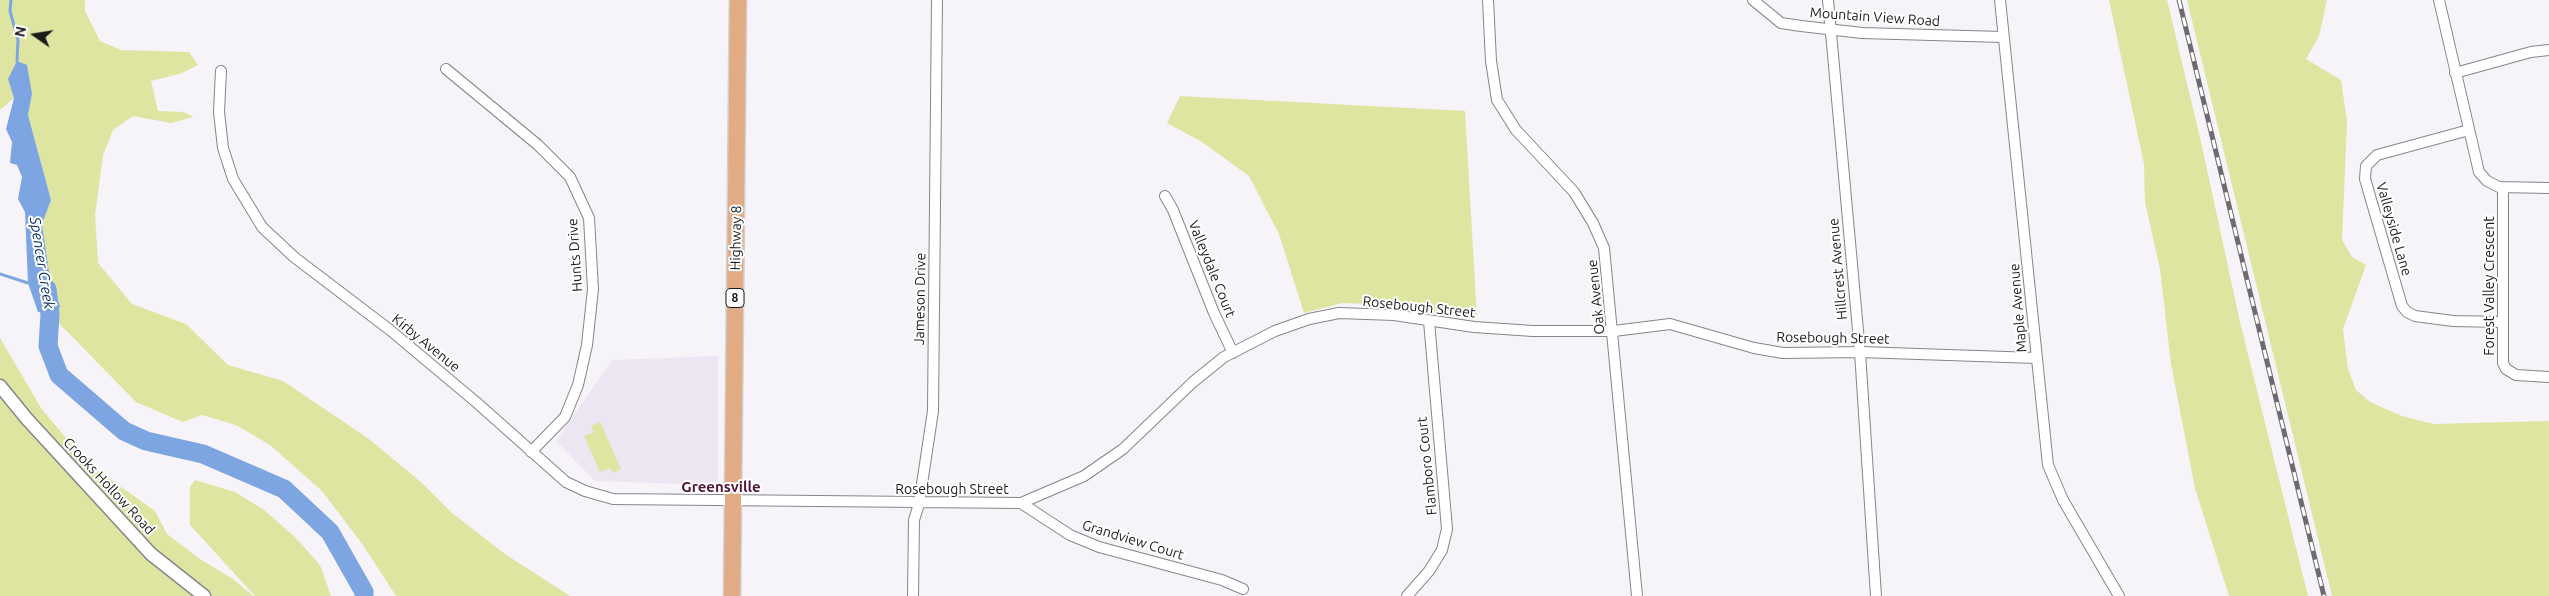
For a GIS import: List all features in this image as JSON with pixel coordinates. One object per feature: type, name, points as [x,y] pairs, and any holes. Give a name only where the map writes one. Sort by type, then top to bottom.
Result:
[{"type":"main road","name":"Highway 8","points":[[732,596],[738,0]]},
{"type":"street","name":"Jameson Drive","points":[[913,596],[914,520],[919,504],[933,411],[937,0]]},
{"type":"street","name":"Oak Avenue","points":[[1488,0],[1491,61],[1497,100],[1516,130],[1574,192],[1593,223],[1604,248],[1614,331],[1637,596]]},
{"type":"street","name":"Mountain View Road","points":[[1754,0],[1781,23],[1831,30],[2002,37]]},
{"type":"street","name":"Hillcrest Avenue","points":[[1828,0],[1860,352],[1876,596]]},
{"type":"street","name":"Maple Avenue","points":[[2000,0],[2002,37],[2025,227],[2036,358],[2048,465],[2063,500],[2119,596]]},
{"type":"street","points":[[2438,0],[2479,172],[2487,181],[2503,188],[2549,188]]},
{"type":"street","points":[[2456,73],[2531,52],[2549,50]]},
{"type":"street","name":"Hunts Drive","points":[[446,68],[538,145],[570,177],[588,218],[593,289],[587,345],[578,385],[565,417],[531,452]]},
{"type":"street","name":"Kirby Avenue","points":[[221,71],[219,112],[223,148],[233,179],[262,227],[294,257],[390,330],[476,402],[566,482],[585,491],[613,499],[734,500]]},
{"type":"street","name":"Valleyside Lane","points":[[2469,130],[2377,155],[2366,166],[2366,179],[2402,306],[2415,316],[2453,321],[2502,322]]},
{"type":"street","name":"Forest Valley Crescent","points":[[2503,188],[2501,356],[2506,368],[2516,375],[2549,376]]},
{"type":"street","name":"Valleydale Court","points":[[1165,196],[1173,210],[1214,313],[1233,352]]},
{"type":"street","name":"Rosebough Street","points":[[734,500],[919,504],[1020,503],[1084,476],[1123,449],[1193,382],[1233,352],[1275,331],[1309,319],[1338,313],[1394,315],[1428,321],[1533,331],[1614,331],[1670,324],[1754,348],[1783,353],[1860,352],[2036,358]]},
{"type":"street","name":"Flamboro Court","points":[[1407,596],[1429,571],[1442,550],[1447,529],[1428,321]]},
{"type":"street","name":"Crooks Hollow Road","points":[[0,386],[27,420],[151,554],[204,596]]},
{"type":"street","name":"Grandview Court","points":[[1020,503],[1070,535],[1099,547],[1222,580],[1243,590]]},
{"type":"shaded area","points":[[718,356],[718,485],[595,481],[556,441],[612,360]]},
{"type":"green space","points":[[0,0],[85,0],[85,11],[100,41],[121,50],[189,52],[198,65],[182,73],[151,81],[158,111],[184,112],[193,117],[171,123],[133,116],[113,130],[103,155],[95,215],[98,263],[132,304],[186,324],[228,365],[283,381],[369,439],[422,483],[452,513],[505,554],[570,596],[396,596],[363,545],[322,491],[270,445],[236,425],[202,415],[183,422],[136,402],[50,314],[56,314],[60,306],[50,279],[42,224],[51,200],[28,115],[32,94],[8,79],[14,98],[0,110]]},
{"type":"green space","points":[[2109,0],[2167,0],[2201,142],[2240,322],[2308,596],[2229,596],[2195,488],[2171,364],[2160,269],[2145,202],[2144,164]]},
{"type":"green space","points":[[2187,0],[2327,0],[2319,36],[2306,59],[2341,80],[2347,121],[2342,240],[2352,257],[2366,265],[2343,329],[2348,369],[2356,390],[2370,402],[2402,416],[2434,424],[2549,421],[2549,596],[2332,596]]},
{"type":"green space","points":[[1180,96],[1465,111],[1477,318],[1388,305],[1342,303],[1304,313],[1279,234],[1249,176],[1202,142],[1167,123]]},
{"type":"green space","points":[[0,338],[41,408],[86,462],[155,511],[167,534],[200,559],[233,579],[253,596],[0,596]]},
{"type":"green space","points":[[600,422],[621,469],[613,473],[610,468],[600,472],[584,436],[594,432],[591,426]]},
{"type":"green space","points":[[195,480],[235,492],[264,510],[295,537],[320,565],[331,596],[255,596],[190,525],[190,487]]},
{"type":"water","points":[[17,61],[27,65],[32,94],[28,115],[51,200],[42,224],[50,279],[60,306],[56,314],[38,312],[28,283],[25,212],[18,199],[22,177],[17,165],[10,163],[12,142],[6,129],[14,98],[8,79]]},
{"type":"waterway","name":"Spencer Creek","points":[[11,0],[10,11],[18,40],[17,61]]},
{"type":"waterway","points":[[0,274],[28,283]]},
{"type":"waterway","name":"Spencer Creek","points":[[47,289],[50,314],[48,346],[59,375],[124,431],[146,441],[203,454],[284,489],[330,532],[364,592],[364,596]]},
{"type":"railway","points":[[2179,0],[2324,596]]},
{"type":"district","name":"Greensville","points":[[721,487]]}]
